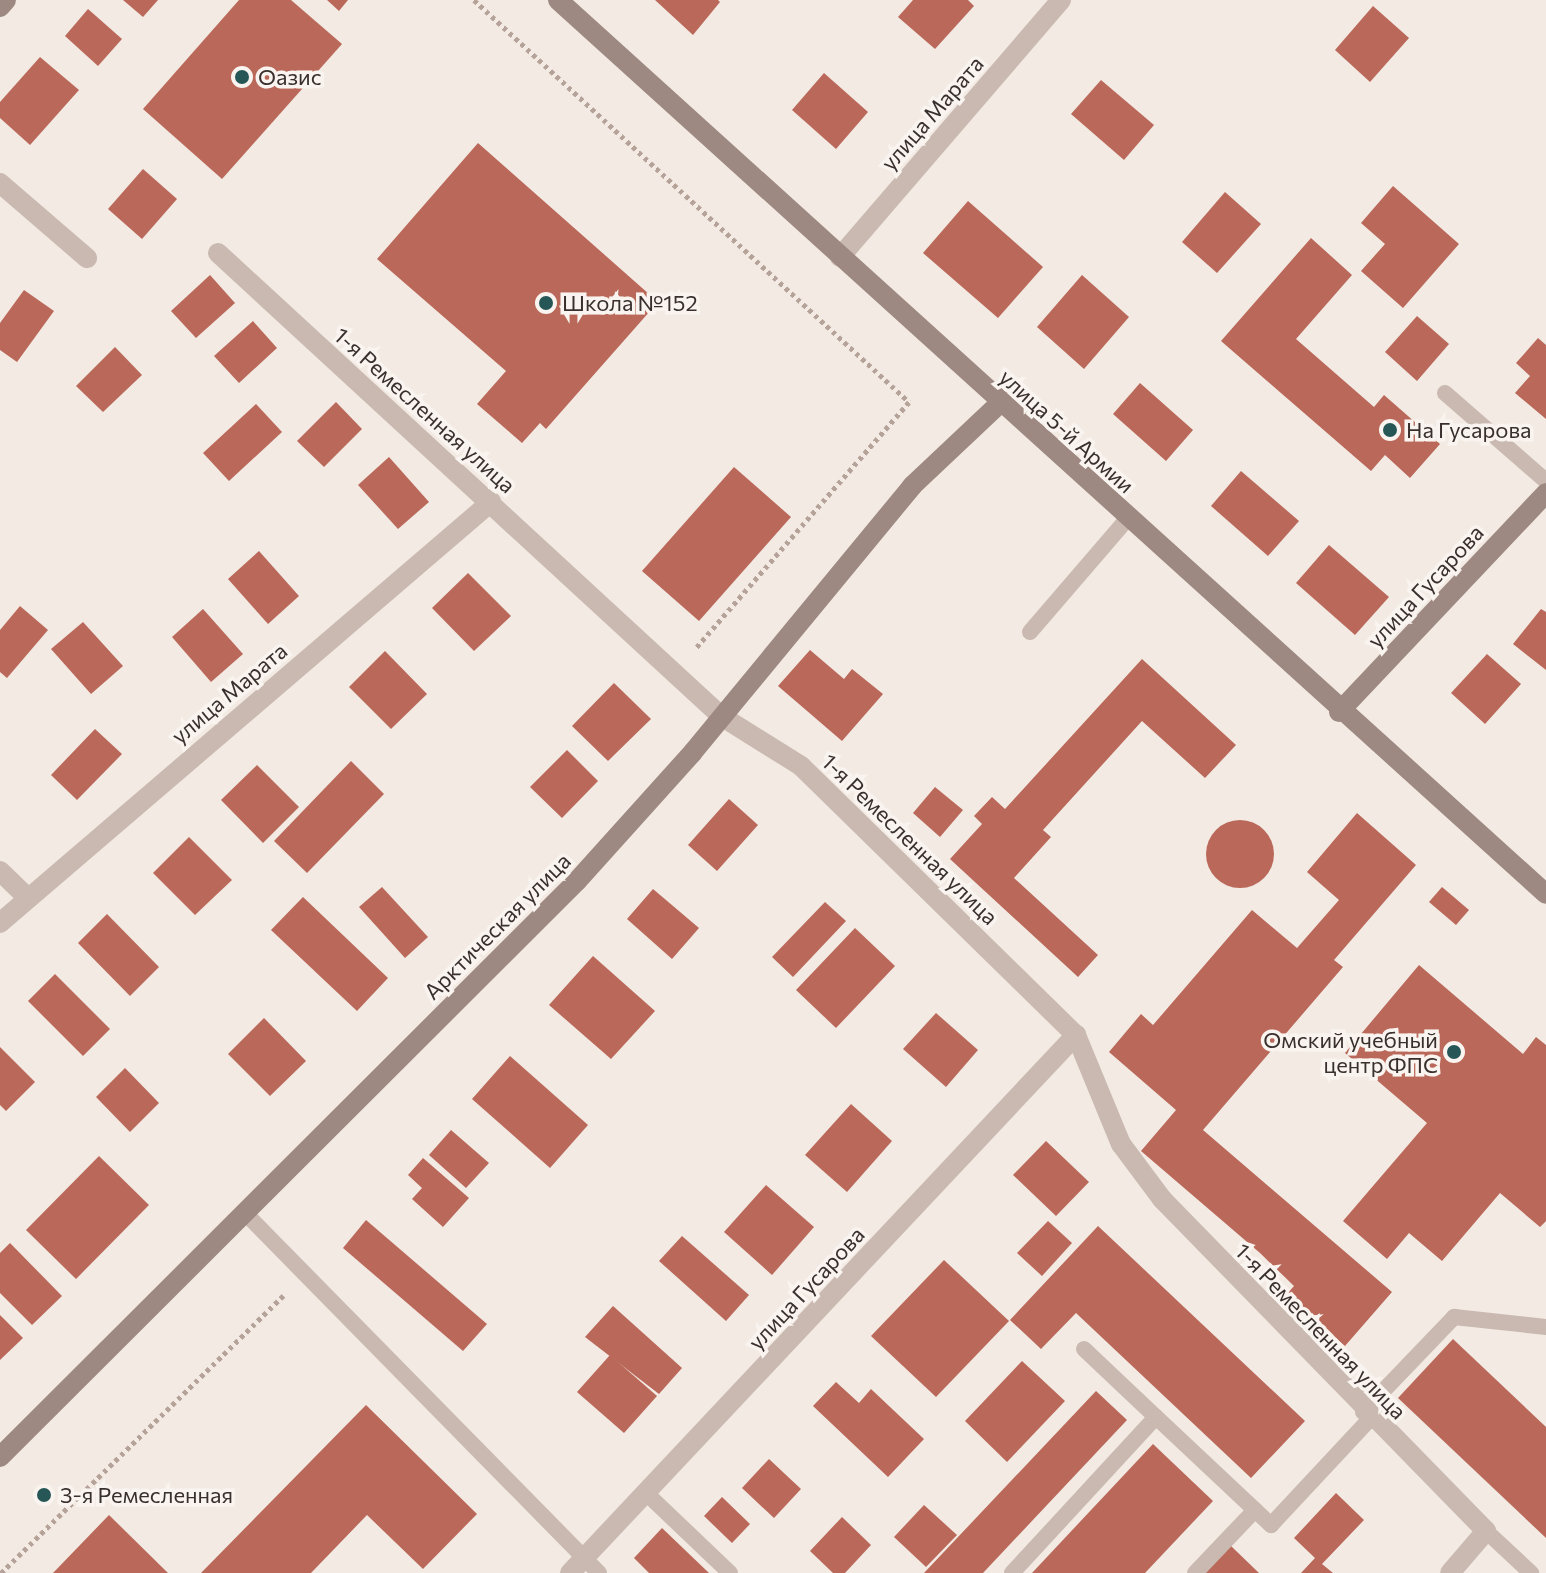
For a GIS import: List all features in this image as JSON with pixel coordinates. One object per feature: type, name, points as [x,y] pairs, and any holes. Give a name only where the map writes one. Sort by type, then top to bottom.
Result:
[{"type":"street","points":[[0,7],[6,0]]},
{"type":"street","name":"улица 5-й Армии","points":[[558,0],[1339,712],[1546,894]]},
{"type":"street","name":"улица Марата","points":[[840,257],[1061,0]]},
{"type":"street","points":[[0,183],[87,258]]},
{"type":"street","name":"1-я Ремесленная улица","points":[[218,253],[721,716],[801,766],[1076,1035],[1121,1144],[1162,1199],[1367,1416],[1486,1531]]},
{"type":"street","name":"Арктическая улица","points":[[0,1457],[577,881],[721,716],[912,486],[1000,403]]},
{"type":"street","name":"улица Гусарова","points":[[1339,712],[1546,493]]},
{"type":"street","name":"улица Марата","points":[[0,923],[26,896],[491,502]]},
{"type":"street","points":[[0,871],[26,896]]},
{"type":"street","name":"улица Гусарова","points":[[585,1568],[646,1493],[1076,1035]]},
{"type":"street","points":[[1450,1573],[1486,1531]]},
{"type":"lane","points":[[1445,393],[1546,481]]},
{"type":"lane","points":[[1030,632],[1128,518]]},
{"type":"lane","points":[[245,1213],[585,1568]]},
{"type":"lane","points":[[1084,1349],[1271,1525],[1454,1317],[1546,1327]]},
{"type":"lane","points":[[1012,1573],[1156,1417]]},
{"type":"lane","points":[[646,1493],[730,1573]]},
{"type":"lane","points":[[1195,1573],[1255,1510]]},
{"type":"lane","points":[[1486,1531],[1531,1573]]},
{"type":"path","points":[[474,0],[909,402],[675,672]]},
{"type":"path","points":[[1,1573],[304,1275]]},
{"type":"building","points":[[123,0],[158,0],[143,17]]},
{"type":"building","name":"Оазис","points":[[239,0],[291,0],[342,44],[222,179],[143,109]]},
{"type":"building","points":[[327,0],[348,0],[339,11]]},
{"type":"building","points":[[655,0],[718,0],[720,2],[693,35]]},
{"type":"building","points":[[913,0],[968,0],[974,6],[935,49],[898,17]]},
{"type":"building","points":[[1373,6],[1409,38],[1370,82],[1335,50]]},
{"type":"building","points":[[88,9],[122,39],[98,66],[65,36]]},
{"type":"building","points":[[40,57],[79,90],[30,145],[0,118],[0,102]]},
{"type":"building","points":[[824,73],[868,112],[836,149],[792,110]]},
{"type":"building","points":[[1101,80],[1154,125],[1124,160],[1071,114]]},
{"type":"building","points":[[478,143],[658,302],[546,429],[540,423],[522,443],[477,404],[506,371],[377,259]]},
{"type":"building","points":[[143,169],[177,199],[142,239],[108,209]]},
{"type":"building","points":[[1393,186],[1459,244],[1403,308],[1361,271],[1385,244],[1361,223]]},
{"type":"building","points":[[1225,192],[1261,224],[1217,273],[1182,242]]},
{"type":"building","points":[[968,201],[1043,267],[998,318],[923,253]]},
{"type":"building","points":[[1311,238],[1352,275],[1296,339],[1374,407],[1384,395],[1440,444],[1410,478],[1385,455],[1371,471],[1221,341]]},
{"type":"building","points":[[210,275],[235,303],[196,338],[171,311]]},
{"type":"building","points":[[1082,275],[1129,317],[1084,369],[1037,327]]},
{"type":"building","points":[[24,290],[54,311],[17,362],[0,350],[0,323]]},
{"type":"building","points":[[1417,316],[1449,344],[1417,381],[1385,352]]},
{"type":"building","points":[[253,321],[277,348],[239,383],[214,356]]},
{"type":"building","points":[[1538,338],[1546,345],[1546,419],[1515,393],[1530,376],[1516,363]]},
{"type":"building","points":[[115,347],[142,375],[103,412],[76,386]]},
{"type":"building","points":[[1140,383],[1193,430],[1166,461],[1113,414]]},
{"type":"building","points":[[336,402],[362,429],[324,467],[297,441]]},
{"type":"building","points":[[256,404],[282,432],[229,481],[203,453]]},
{"type":"building","points":[[389,457],[429,502],[398,529],[358,485]]},
{"type":"building","points":[[734,467],[791,517],[699,621],[642,571]]},
{"type":"building","points":[[1241,471],[1299,521],[1268,556],[1211,506]]},
{"type":"building","points":[[1329,545],[1389,597],[1355,635],[1296,583]]},
{"type":"building","points":[[259,551],[299,596],[268,624],[228,579]]},
{"type":"building","points":[[468,573],[511,616],[474,651],[432,608]]},
{"type":"building","points":[[20,606],[48,630],[7,678],[0,672],[0,630]]},
{"type":"building","points":[[203,609],[243,654],[211,682],[172,637]]},
{"type":"building","points":[[1541,609],[1546,612],[1546,670],[1513,644]]},
{"type":"building","points":[[83,622],[123,666],[91,694],[51,649]]},
{"type":"building","points":[[810,650],[844,679],[852,669],[883,694],[842,741],[778,686]]},
{"type":"building","points":[[385,651],[427,694],[391,729],[349,687]]},
{"type":"building","points":[[1487,654],[1521,684],[1485,724],[1451,693]]},
{"type":"building","points":[[1142,659],[1236,745],[1205,778],[1142,721],[1043,830],[1051,837],[1014,878],[1098,955],[1078,977],[950,859],[982,824],[974,816],[992,797],[1005,809]]},
{"type":"building","points":[[614,683],[651,719],[608,761],[572,726]]},
{"type":"building","points":[[95,729],[122,754],[77,800],[51,775]]},
{"type":"building","points":[[567,750],[598,781],[562,818],[530,787]]},
{"type":"building","points":[[351,761],[384,794],[307,873],[274,841]]},
{"type":"building","points":[[257,765],[299,807],[263,843],[221,800]]},
{"type":"building","points":[[935,787],[963,810],[940,837],[913,813]]},
{"type":"building","points":[[729,799],[758,825],[717,871],[688,845]]},
{"type":"building","points":[[1357,813],[1416,865],[1334,960],[1343,967],[1203,1130],[1392,1292],[1345,1346],[1286,1295],[1294,1286],[1260,1253],[1141,1151],[1176,1110],[1109,1052],[1141,1014],[1153,1025],[1252,910],[1297,948],[1339,900],[1307,872]]},
{"type":"building","points":[[1233,820],[1247,820],[1259,825],[1269,835],[1274,854],[1269,873],[1259,883],[1247,888],[1233,888],[1221,883],[1211,873],[1206,861],[1206,847],[1211,835],[1221,825]]},
{"type":"building","points":[[189,837],[232,880],[195,915],[153,873]]},
{"type":"building","points":[[382,887],[428,937],[405,958],[359,907]]},
{"type":"building","points":[[1442,887],[1469,910],[1456,925],[1429,902]]},
{"type":"building","points":[[653,889],[699,928],[672,959],[627,919]]},
{"type":"building","points":[[303,897],[388,978],[357,1011],[271,930]]},
{"type":"building","points":[[825,902],[846,921],[793,977],[772,957]]},
{"type":"building","points":[[107,914],[159,967],[130,996],[78,943]]},
{"type":"building","points":[[855,928],[895,966],[836,1028],[796,990]]},
{"type":"building","points":[[593,956],[655,1011],[611,1059],[549,1005]]},
{"type":"building","points":[[1419,965],[1523,1054],[1536,1037],[1546,1045],[1546,1221],[1540,1227],[1500,1193],[1442,1261],[1409,1233],[1387,1259],[1343,1221],[1427,1123],[1345,1053]]},
{"type":"building","points":[[55,974],[110,1029],[83,1056],[28,1001]]},
{"type":"building","points":[[936,1013],[978,1050],[946,1087],[903,1049]]},
{"type":"building","points":[[264,1018],[306,1061],[270,1096],[228,1054]]},
{"type":"building","points":[[0,1047],[35,1082],[6,1111],[0,1105]]},
{"type":"building","points":[[510,1056],[588,1125],[550,1168],[472,1099]]},
{"type":"building","points":[[125,1068],[159,1103],[130,1132],[96,1097]]},
{"type":"building","points":[[851,1104],[892,1141],[847,1192],[805,1155]]},
{"type":"building","points":[[451,1130],[489,1163],[466,1188],[429,1155]]},
{"type":"building","points":[[1046,1141],[1089,1182],[1056,1216],[1013,1175]]},
{"type":"building","points":[[99,1156],[149,1205],[76,1279],[26,1230]]},
{"type":"building","points":[[423,1158],[469,1198],[443,1227],[412,1199],[422,1188],[408,1175]]},
{"type":"building","points":[[766,1185],[814,1227],[772,1275],[724,1232]]},
{"type":"building","points":[[366,1220],[487,1324],[463,1351],[343,1248]]},
{"type":"building","points":[[1048,1221],[1072,1243],[1042,1276],[1017,1253]]},
{"type":"building","points":[[1098,1226],[1305,1421],[1251,1478],[1076,1313],[1041,1349],[1010,1320]]},
{"type":"building","points":[[682,1236],[749,1295],[726,1321],[659,1261]]},
{"type":"building","points":[[10,1243],[62,1296],[32,1325],[0,1293],[0,1253]]},
{"type":"building","points":[[944,1260],[1009,1321],[936,1397],[871,1336]]},
{"type":"building","points":[[613,1306],[682,1368],[659,1394],[585,1337]]},
{"type":"building","points":[[0,1315],[23,1338],[0,1360]]},
{"type":"building","points":[[1453,1339],[1546,1427],[1546,1538],[1398,1398]]},
{"type":"building","points":[[610,1355],[657,1396],[624,1433],[577,1392]]},
{"type":"building","points":[[1022,1361],[1065,1401],[1007,1462],[965,1421]]},
{"type":"building","points":[[836,1382],[859,1403],[871,1389],[924,1439],[888,1477],[813,1406]]},
{"type":"building","points":[[1096,1391],[1127,1420],[983,1573],[924,1573]]},
{"type":"building","points":[[366,1405],[477,1514],[423,1569],[367,1515],[311,1573],[201,1573]]},
{"type":"building","points":[[1153,1444],[1213,1501],[1145,1573],[1032,1573]]},
{"type":"building","points":[[769,1459],[801,1489],[774,1518],[742,1488]]},
{"type":"building","points":[[1336,1493],[1364,1520],[1322,1564],[1333,1573],[1301,1573],[1315,1558],[1294,1538]]},
{"type":"building","points":[[722,1497],[750,1524],[732,1543],[704,1516]]},
{"type":"building","points":[[924,1505],[957,1535],[926,1567],[894,1537]]},
{"type":"building","points":[[109,1515],[168,1573],[53,1573]]},
{"type":"building","points":[[842,1517],[871,1545],[845,1573],[833,1573],[810,1551]]},
{"type":"building","points":[[662,1528],[709,1573],[649,1573],[634,1558]]},
{"type":"building","points":[[1231,1546],[1259,1573],[1205,1573]]},
{"type":"place","name":"Оазис","points":[[242,77]]},
{"type":"place","name":"Школа №152","points":[[546,303]]},
{"type":"place","name":"На Гусарова","points":[[1390,430]]},
{"type":"place","name":"Омский учебный центр ФПС","points":[[1454,1052]]},
{"type":"place","name":"3-я Ремесленная","points":[[44,1495]]}]
